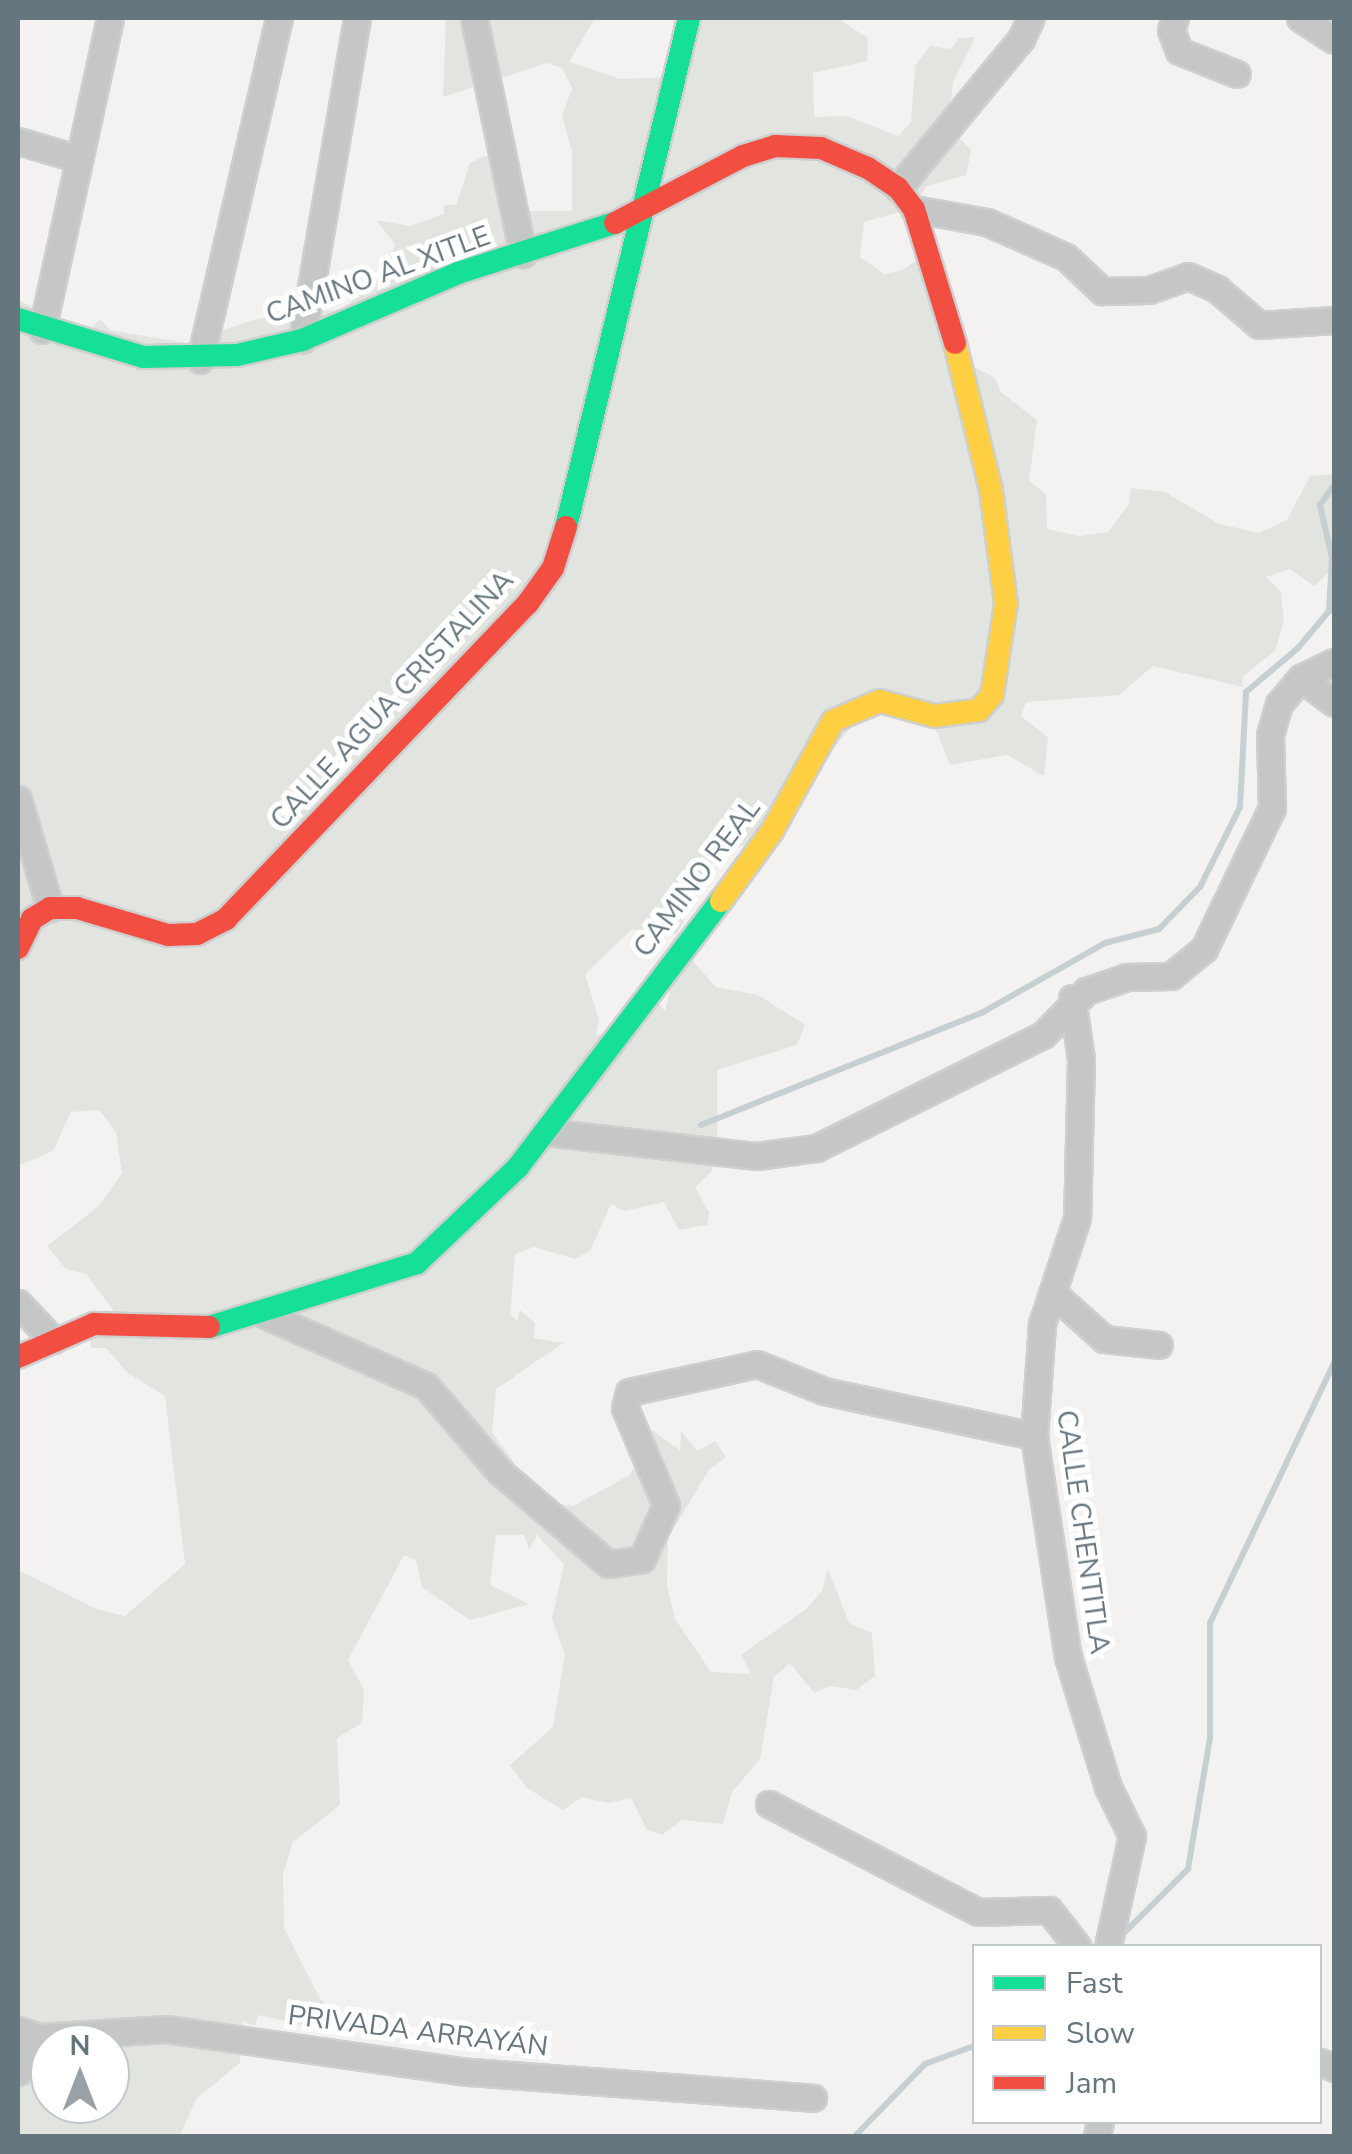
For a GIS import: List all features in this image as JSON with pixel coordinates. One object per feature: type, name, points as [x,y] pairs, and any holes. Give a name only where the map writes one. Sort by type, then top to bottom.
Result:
[{"type":"street","points":[[42,330],[110,18]]},
{"type":"street","points":[[200,360],[279,18]]},
{"type":"street","points":[[302,340],[357,18]]},
{"type":"street","points":[[474,18],[524,254]]},
{"type":"street","name":"CALLE AGUA CRISTALINA","points":[[50,908],[76,908],[168,934],[196,934],[226,919],[528,604],[553,568],[572,508],[689,18]]},
{"type":"street","points":[[1174,18],[1171,30],[1179,51],[1237,74]]},
{"type":"street","points":[[1300,18],[1334,40]]},
{"type":"street","points":[[898,188],[1026,28]]},
{"type":"street","points":[[18,142],[79,158]]},
{"type":"street","name":"CAMINO REAL","points":[[18,1357],[94,1324],[219,1327],[416,1263],[462,1226],[544,1132],[772,832],[833,721],[880,701],[958,718],[979,710],[992,695],[1006,604],[992,490],[938,273],[914,210],[898,188],[821,148],[775,146],[743,156],[639,216]]},
{"type":"street","points":[[914,210],[986,222],[1066,257],[1102,291],[1150,290],[1188,276],[1216,289],[1260,325],[1334,320]]},
{"type":"street","name":"CAMINO AL XITLE","points":[[18,319],[42,330],[144,357],[200,360],[302,340],[388,299],[639,216]]},
{"type":"street","points":[[544,1132],[757,1156],[816,1148],[1043,1036],[1072,998],[1127,977],[1172,976],[1204,949],[1272,808],[1270,735],[1279,704],[1301,678],[1334,662]]},
{"type":"street","points":[[1301,678],[1334,703]]},
{"type":"street","points":[[18,799],[50,908],[32,919],[18,948]]},
{"type":"street","name":"CALLE CHENTITLA","points":[[1072,998],[1082,1059],[1077,1218],[1055,1295],[1042,1324],[1034,1436],[1068,1658],[1108,1787],[1132,1836],[1108,1941]]},
{"type":"street","points":[[1055,1295],[1104,1339],[1160,1345]]},
{"type":"street","points":[[18,1303],[53,1340]]},
{"type":"street","points":[[264,1315],[426,1386],[500,1472],[608,1564],[642,1559],[666,1504],[624,1408],[629,1392],[756,1364],[824,1390],[1034,1436]]},
{"type":"street","points":[[769,1804],[978,1912],[1049,1910],[1075,1944]]},
{"type":"street","name":"PRIVADA ARRAYÁN","points":[[28,2034],[166,2029],[470,2072],[814,2098]]},
{"type":"street","points":[[18,2072],[28,2034]]},
{"type":"shaded area","points":[[446,18],[595,18],[569,62],[620,79],[668,77],[700,18],[837,18],[868,38],[867,61],[813,73],[814,117],[847,116],[898,136],[911,122],[915,66],[930,46],[951,49],[959,38],[975,37],[953,82],[948,125],[971,150],[966,175],[927,186],[910,209],[864,222],[860,257],[884,274],[903,270],[935,246],[966,363],[994,377],[1001,392],[1037,420],[1029,481],[1046,494],[1047,529],[1080,536],[1108,532],[1129,504],[1131,488],[1165,492],[1219,524],[1259,533],[1287,520],[1310,476],[1334,474],[1334,568],[1314,586],[1290,569],[1266,577],[1281,592],[1284,621],[1275,651],[1242,677],[1243,687],[1153,666],[1119,695],[1026,702],[1021,716],[1048,737],[1044,776],[1007,755],[950,765],[937,732],[884,688],[757,839],[716,857],[677,934],[632,929],[585,974],[599,1020],[596,1035],[614,1032],[657,1002],[665,1011],[681,948],[716,987],[758,995],[805,1025],[797,1045],[717,1070],[717,1148],[711,1172],[695,1187],[709,1212],[707,1225],[679,1230],[664,1202],[624,1211],[611,1204],[590,1251],[575,1259],[534,1247],[515,1254],[510,1315],[517,1320],[520,1310],[535,1323],[534,1338],[563,1343],[496,1389],[492,1432],[528,1482],[560,1504],[573,1506],[630,1475],[638,1460],[636,1432],[652,1430],[680,1450],[681,1431],[697,1451],[715,1441],[726,1457],[709,1470],[668,1538],[667,1586],[675,1619],[711,1672],[751,1674],[741,1655],[806,1609],[822,1591],[828,1569],[849,1623],[872,1633],[875,1676],[856,1690],[830,1686],[814,1693],[790,1663],[774,1677],[760,1759],[732,1792],[723,1824],[682,1820],[662,1835],[647,1830],[631,1798],[608,1803],[582,1797],[563,1810],[527,1788],[510,1765],[553,1727],[565,1654],[552,1619],[564,1564],[537,1535],[529,1550],[524,1535],[496,1535],[490,1585],[529,1604],[470,1620],[422,1587],[416,1560],[404,1555],[348,1660],[364,1690],[362,1723],[337,1738],[340,1805],[293,1842],[283,1874],[284,1928],[320,1999],[345,2022],[317,2028],[258,2015],[255,2026],[242,2020],[240,2063],[196,2099],[180,2136],[18,2136],[18,1570],[96,1609],[125,1616],[185,1564],[165,1396],[128,1373],[106,1348],[91,1348],[91,1337],[116,1314],[86,1274],[66,1269],[47,1246],[99,1206],[122,1173],[116,1132],[99,1110],[71,1112],[53,1151],[18,1166],[18,300],[86,334],[100,319],[110,330],[186,343],[256,319],[342,309],[386,274],[395,244],[376,220],[410,226],[444,214],[444,205],[456,205],[470,163],[485,156],[505,157],[514,211],[572,211],[572,151],[562,116],[572,88],[562,68],[547,63],[443,97]]},
{"type":"waterway","points":[[701,1125],[983,1012],[1105,943],[1159,929],[1200,887],[1240,807],[1246,692],[1298,648],[1329,611],[1332,558],[1320,505],[1334,485]]},
{"type":"waterway","points":[[1121,1936],[1188,1869],[1210,1737],[1210,1623],[1334,1363]]},
{"type":"waterway","points":[[855,2136],[925,2064],[972,2047]]},
{"type":"traffic: fast","points":[[566,527],[689,18]]},
{"type":"traffic: fast","points":[[18,319],[143,357],[237,355],[302,340],[458,273],[615,223]]},
{"type":"traffic: fast","points":[[209,1327],[417,1263],[518,1167],[721,901]]},
{"type":"traffic: slow","points":[[721,901],[772,831],[833,721],[880,701],[935,716],[979,710],[992,695],[1006,604],[991,490],[955,343]]},
{"type":"traffic: jam","points":[[615,223],[743,156],[775,146],[821,148],[868,168],[898,188],[914,209],[955,343]]},
{"type":"traffic: jam","points":[[18,948],[32,919],[50,908],[77,908],[168,935],[197,934],[226,919],[528,603],[553,568],[566,527]]},
{"type":"traffic: jam","points":[[18,1357],[94,1324],[209,1327]]}]
